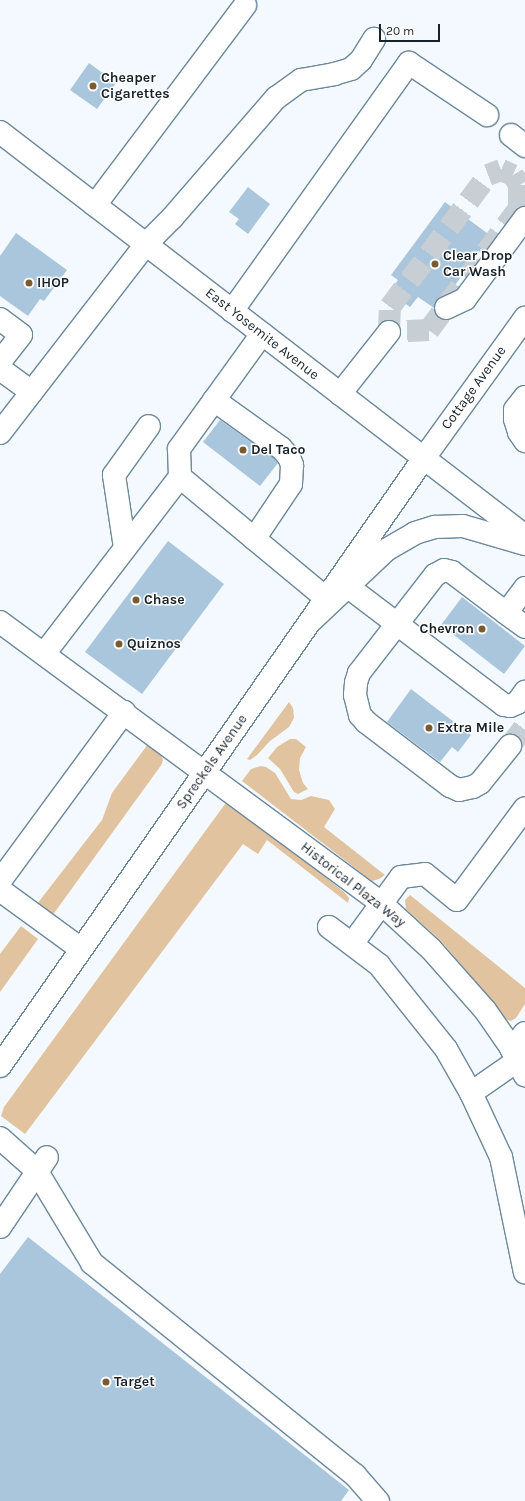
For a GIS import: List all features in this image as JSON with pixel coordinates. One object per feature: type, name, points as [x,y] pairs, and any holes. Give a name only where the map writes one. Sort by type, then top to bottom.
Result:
[{"type":"street","points":[[95,205],[245,5]]},
{"type":"street","points":[[0,433],[146,244],[172,218],[276,98],[301,80],[334,74],[351,69],[361,60],[374,39]]},
{"type":"street","points":[[232,311],[409,63],[487,116]]},
{"type":"street","name":"East Yosemite Avenue","points":[[0,132],[525,536]]},
{"type":"street","points":[[446,308],[465,299],[525,218]]},
{"type":"street","name":"Cottage Avenue","points":[[424,458],[525,318]]},
{"type":"street","points":[[0,319],[21,335],[0,362]]},
{"type":"street","points":[[340,394],[389,332]]},
{"type":"street","points":[[44,654],[180,478],[179,449],[262,334]]},
{"type":"street","points":[[0,369],[32,392]]},
{"type":"street","points":[[525,397],[515,410],[515,419],[519,432],[525,440]]},
{"type":"street","points":[[214,400],[280,448],[289,457],[292,465],[291,484],[254,539]]},
{"type":"street","points":[[125,548],[114,475],[149,426]]},
{"type":"street","name":"Spreckels Avenue","points":[[0,1066],[6,1042],[81,949],[424,458]]},
{"type":"street","points":[[180,478],[326,598]]},
{"type":"street","points":[[312,620],[386,550],[415,533],[435,527],[463,526],[525,544]]},
{"type":"street","points":[[510,746],[480,783],[473,787],[459,790],[450,786],[366,722],[360,715],[357,705],[355,695],[356,683],[359,673],[435,574],[444,570],[452,572],[525,628]]},
{"type":"street","points":[[347,586],[504,705],[510,706],[517,703],[525,692]]},
{"type":"street","points":[[506,613],[525,588]]},
{"type":"street","name":"Historical Plaza Way","points":[[0,622],[124,712],[382,904],[436,955],[484,1010],[518,1062]]},
{"type":"street","points":[[0,881],[124,712]]},
{"type":"street","points":[[352,944],[401,877],[424,874],[457,900],[525,808]]},
{"type":"street","points":[[0,890],[81,949]]},
{"type":"street","points":[[330,927],[379,965],[446,1049],[471,1093],[501,1157],[525,1273]]},
{"type":"street","points":[[471,1093],[518,1062],[525,1033]]},
{"type":"street","points":[[0,1138],[42,1163],[92,1264],[355,1475],[378,1501]]},
{"type":"street","points":[[0,1227],[42,1163]]},
{"type":"shaded area","points":[[289,702],[293,708],[294,718],[289,727],[270,741],[257,755],[250,760],[247,759]]},
{"type":"shaded area","points":[[290,739],[296,739],[306,747],[300,758],[299,770],[303,783],[308,789],[298,794],[294,792],[280,769],[268,758],[277,747]]},
{"type":"shaded area","points":[[148,744],[161,754],[163,760],[162,764],[52,916],[37,904],[102,820],[112,793]]},
{"type":"shaded area","points":[[261,766],[266,767],[275,773],[291,799],[301,800],[311,796],[329,800],[335,809],[324,827],[385,875],[372,881],[242,781],[251,769]]},
{"type":"shaded area","points":[[228,800],[344,892],[349,898],[348,903],[267,840],[258,854],[243,844],[25,1134],[1,1116],[4,1107]]},
{"type":"shaded area","points":[[410,895],[525,988],[525,1004],[516,1018],[511,1021],[502,1018],[466,970],[441,941],[406,909],[405,900]]},
{"type":"shaded area","points":[[21,926],[38,939],[0,992],[0,954]]},
{"type":"building","points":[[89,63],[116,83],[97,109],[70,90]]},
{"type":"building","points":[[248,187],[270,204],[248,234],[235,224],[239,219],[229,212]]},
{"type":"building","name":"Clear Drop Car Wash","points":[[445,202],[491,236],[494,232],[497,235],[483,254],[480,251],[450,292],[436,301],[434,308],[418,297],[410,307],[389,292],[398,280],[391,275]]},
{"type":"building","name":"IHOP","points":[[16,233],[67,270],[44,301],[40,299],[28,316],[0,296],[0,256]]},
{"type":"building","name":"Del Taco","points":[[220,420],[273,457],[278,463],[260,486],[203,442]]},
{"type":"building","points":[[168,541],[224,584],[142,694],[85,652]]},
{"type":"building","points":[[462,597],[525,646],[504,674],[441,625]]},
{"type":"building","name":"Extra Mile","points":[[411,689],[471,735],[458,752],[452,747],[440,762],[387,722]]},
{"type":"building","name":"Target","points":[[28,1237],[349,1490],[341,1501],[0,1501],[0,1274]]},
{"type":"tunnel","points":[[501,170],[513,175],[519,185],[519,208],[429,330],[389,332],[390,307],[488,175],[501,170]]},
{"type":"tunnel","points":[[510,746],[525,726]]},
{"type":"place","name":"Cheaper Cigarettes","points":[[93,86]]},
{"type":"place","name":"Clear Drop Car Wash","points":[[435,264]]},
{"type":"place","name":"IHOP","points":[[29,283]]},
{"type":"place","name":"Del Taco","points":[[243,450]]},
{"type":"place","name":"Chase","points":[[136,600]]},
{"type":"place","name":"Chevron","points":[[482,629]]},
{"type":"place","name":"Quiznos","points":[[119,644]]},
{"type":"place","name":"Extra Mile","points":[[429,728]]},
{"type":"place","name":"Target","points":[[106,1382]]}]
